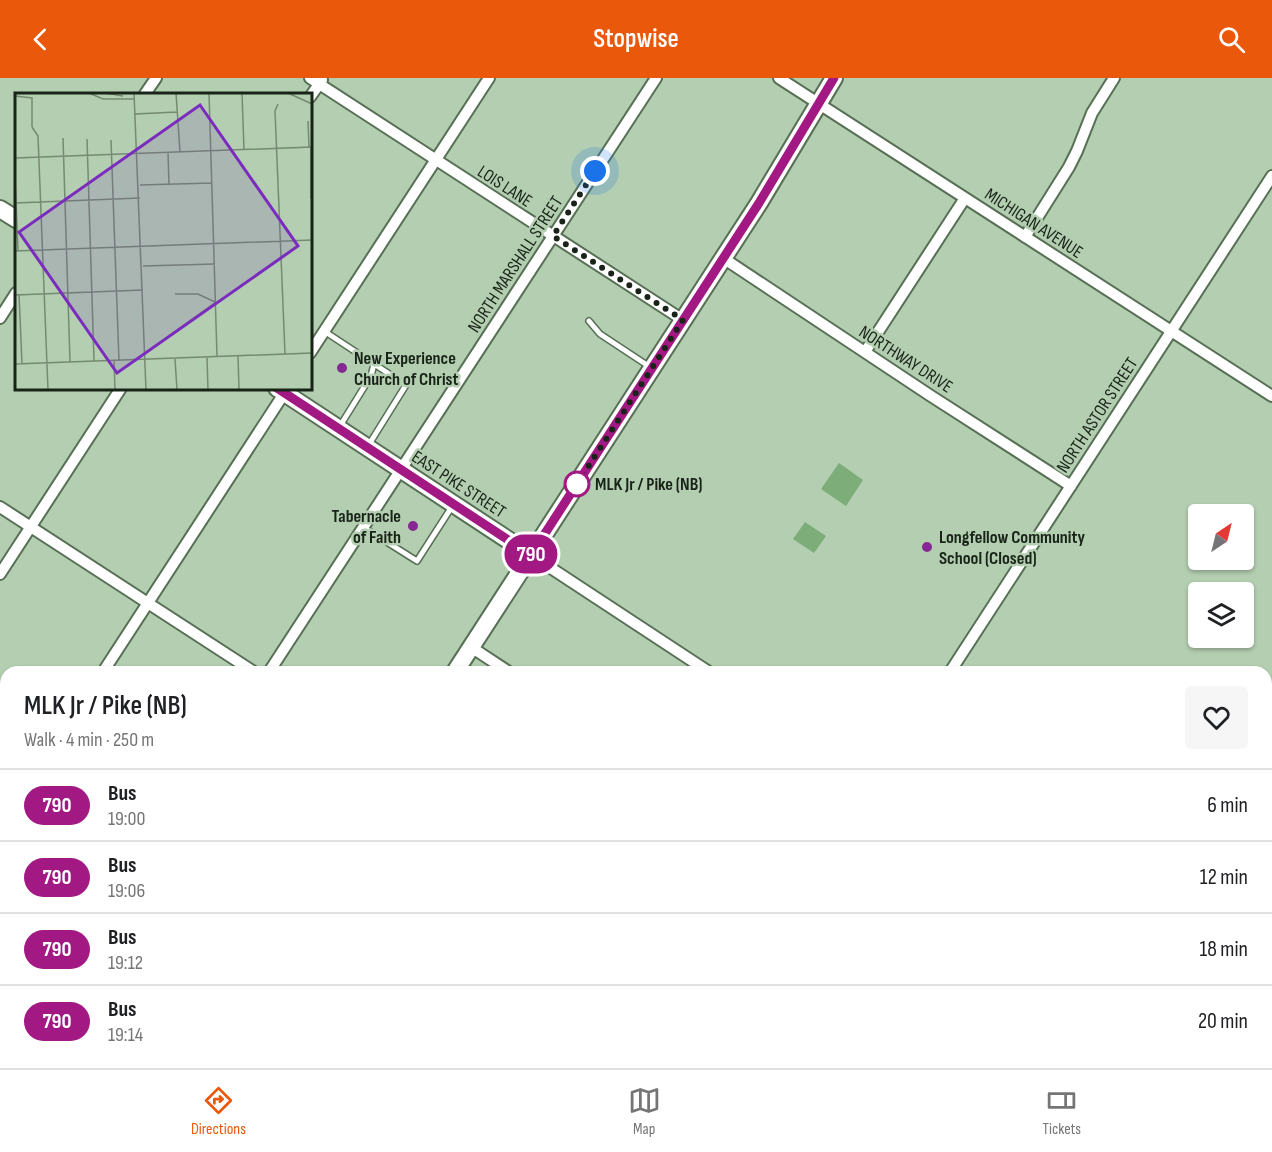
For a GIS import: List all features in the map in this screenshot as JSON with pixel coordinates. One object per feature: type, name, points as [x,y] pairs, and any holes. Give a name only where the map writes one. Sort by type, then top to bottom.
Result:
[{"type":"main road","points":[[459,666],[723,258],[834,78]]},
{"type":"main road","points":[[0,209],[15,218]]},
{"type":"main road","name":"EAST PIKE STREET","points":[[283,390],[531,555]]},
{"type":"street","points":[[146,93],[156,78]]},
{"type":"street","points":[[312,350],[489,78]]},
{"type":"street","name":"NORTH MARSHALL STREET","points":[[273,666],[656,78]]},
{"type":"street","name":"MICHIGAN AVENUE","points":[[779,78],[1272,396]]},
{"type":"street","points":[[1024,237],[1069,167],[1092,113],[1114,78]]},
{"type":"street","name":"LOIS LANE","points":[[317,80],[683,320]]},
{"type":"street","name":"NORTH ASTOR STREET","points":[[954,666],[1272,176]]},
{"type":"street","points":[[866,352],[965,198]]},
{"type":"street","name":"NORTHWAY DRIVE","points":[[723,258],[1071,486]]},
{"type":"street","points":[[0,318],[15,295]]},
{"type":"street","points":[[0,574],[120,390]]},
{"type":"street","points":[[107,666],[283,390]]},
{"type":"street","points":[[0,507],[245,666]]},
{"type":"street","name":"EAST PIKE STREET","points":[[531,555],[700,666]]},
{"type":"street","points":[[471,647],[500,666]]},
{"type":"lane","points":[[589,321],[600,334],[652,368]]},
{"type":"lane","points":[[324,331],[406,385],[367,447]]},
{"type":"lane","points":[[339,428],[370,376],[374,364]]},
{"type":"lane","points":[[363,527],[417,561],[454,504]]},
{"type":"green space","points":[[839,463],[863,480],[846,506],[821,489]]},
{"type":"green space","points":[[805,522],[826,536],[814,553],[793,539]]},
{"type":"bus line","name":"790","points":[[280,390],[531,555],[759,203],[834,78]]},
{"type":"place","name":"New Experience Church of Christ","points":[[342,368]]},
{"type":"place","name":"MLK Jr / Pike (NB)","points":[[577,484]]},
{"type":"place","name":"Tabernacle of Faith","points":[[413,526]]},
{"type":"place","name":"Longfellow Community School (Closed)","points":[[927,547]]},
{"type":"route","points":[[577,484],[683,320],[553,236],[595,171]]}]
